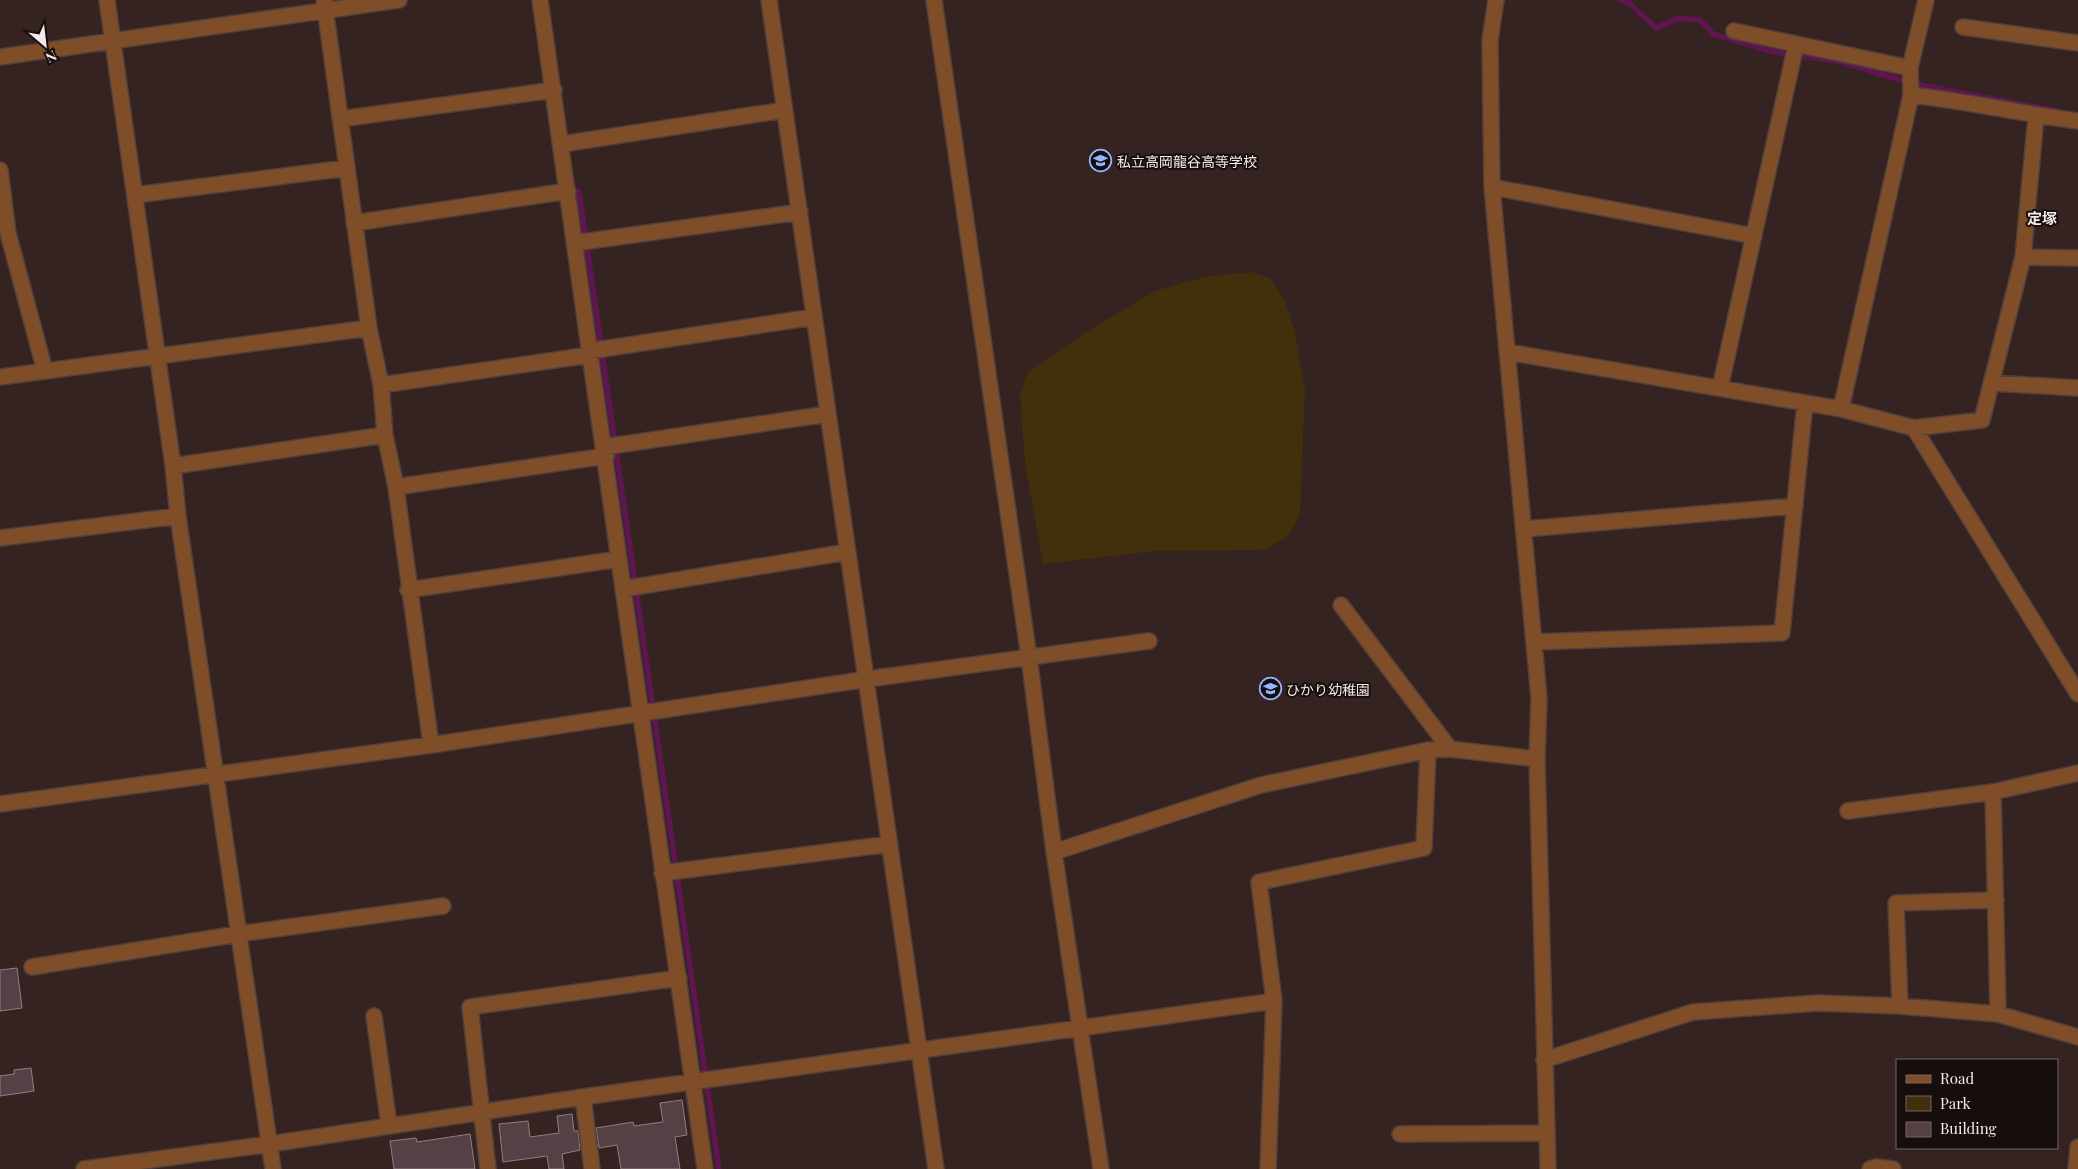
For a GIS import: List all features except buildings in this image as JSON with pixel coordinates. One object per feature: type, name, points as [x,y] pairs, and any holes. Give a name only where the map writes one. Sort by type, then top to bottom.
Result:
[{"type":"street","points":[[107,0],[173,466],[178,516],[273,1169]]},
{"type":"street","points":[[0,56],[325,6],[399,0]]},
{"type":"street","points":[[540,0],[568,191],[583,242],[595,351],[611,448],[619,559],[631,588],[671,872],[679,978],[702,1081],[705,1169]]},
{"type":"street","points":[[769,0],[847,552],[868,679],[936,1169]]},
{"type":"street","points":[[934,0],[1029,657],[1054,852],[1101,1169]]},
{"type":"street","points":[[1496,0],[1490,40],[1492,187],[1540,698],[1537,759],[1548,1169]]},
{"type":"street","points":[[1841,409],[1911,96],[1910,68],[1926,0]]},
{"type":"street","points":[[325,6],[369,328],[381,385],[385,435],[396,487],[408,590],[430,746]]},
{"type":"street","points":[[1963,27],[2078,43]]},
{"type":"street","points":[[1734,31],[1910,68]]},
{"type":"street","points":[[1720,388],[1796,44]]},
{"type":"street","points":[[340,119],[554,90]]},
{"type":"street","points":[[1911,96],[1954,100],[2036,116],[2078,121]]},
{"type":"street","points":[[562,144],[785,110]]},
{"type":"street","points":[[1507,352],[1841,409],[1914,428],[1982,420],[2023,257],[2036,116]]},
{"type":"street","points":[[135,195],[347,168]]},
{"type":"street","points":[[0,170],[8,233],[45,371]]},
{"type":"street","points":[[1492,187],[1754,236]]},
{"type":"street","points":[[354,223],[568,191]]},
{"type":"street","points":[[583,242],[800,212]]},
{"type":"street","points":[[2023,257],[2078,258]]},
{"type":"street","points":[[381,385],[814,317]]},
{"type":"street","points":[[0,377],[369,328]]},
{"type":"street","points":[[1991,382],[2078,388]]},
{"type":"street","points":[[1536,642],[1782,632],[1805,403]]},
{"type":"street","points":[[396,487],[611,448],[828,414]]},
{"type":"street","points":[[1914,428],[2078,694]]},
{"type":"street","points":[[173,466],[385,435]]},
{"type":"street","points":[[1524,530],[1795,506]]},
{"type":"street","points":[[0,538],[178,516]]},
{"type":"street","points":[[631,588],[847,552]]},
{"type":"street","points":[[408,590],[619,559]]},
{"type":"street","points":[[1341,605],[1450,750]]},
{"type":"street","points":[[0,804],[430,746],[868,679],[1150,642]]},
{"type":"street","points":[[1054,852],[1260,785],[1428,750],[1450,750],[1537,759]]},
{"type":"street","points":[[1268,1169],[1274,1001],[1259,882],[1424,848],[1428,750]]},
{"type":"street","points":[[1848,811],[1993,792],[2078,773]]},
{"type":"street","points":[[1993,792],[1998,1014]]},
{"type":"street","points":[[671,872],[890,844]]},
{"type":"street","points":[[1900,1006],[1896,903],[1996,900]]},
{"type":"street","points":[[32,967],[238,934],[443,906]]},
{"type":"street","points":[[488,1169],[470,1007],[679,978]]},
{"type":"street","points":[[84,1169],[270,1144],[583,1096],[1274,1001]]},
{"type":"street","points":[[1544,1060],[1693,1012],[1818,1003],[1900,1006],[1998,1014],[2078,1037]]},
{"type":"street","points":[[374,1016],[389,1125]]},
{"type":"street","points":[[583,1096],[592,1169]]},
{"type":"street","points":[[1400,1134],[1547,1133]]},
{"type":"street","points":[[2076,1169],[2078,1147]]},
{"type":"street","points":[[1870,1169],[1876,1167],[1893,1169]]},
{"type":"green space","points":[[1251,272],[1270,278],[1285,301],[1295,333],[1305,389],[1300,515],[1287,537],[1264,550],[1155,551],[1043,564],[1025,463],[1020,396],[1027,373],[1086,332],[1155,291],[1205,277]]},
{"type":"waterway","points":[[1620,0],[1629,3],[1656,28],[1678,18],[1700,20],[1713,34],[1774,52],[1842,62],[1910,83],[2058,111]]},
{"type":"waterway","points":[[579,191],[719,1169]]},
{"type":"place","name":"私立高岡龍谷高等学校","points":[[1101,161]]},
{"type":"place","name":"ひかり幼稚園","points":[[1270,689]]},
{"type":"district","name":"定塚","points":[[2042,218]]}]
